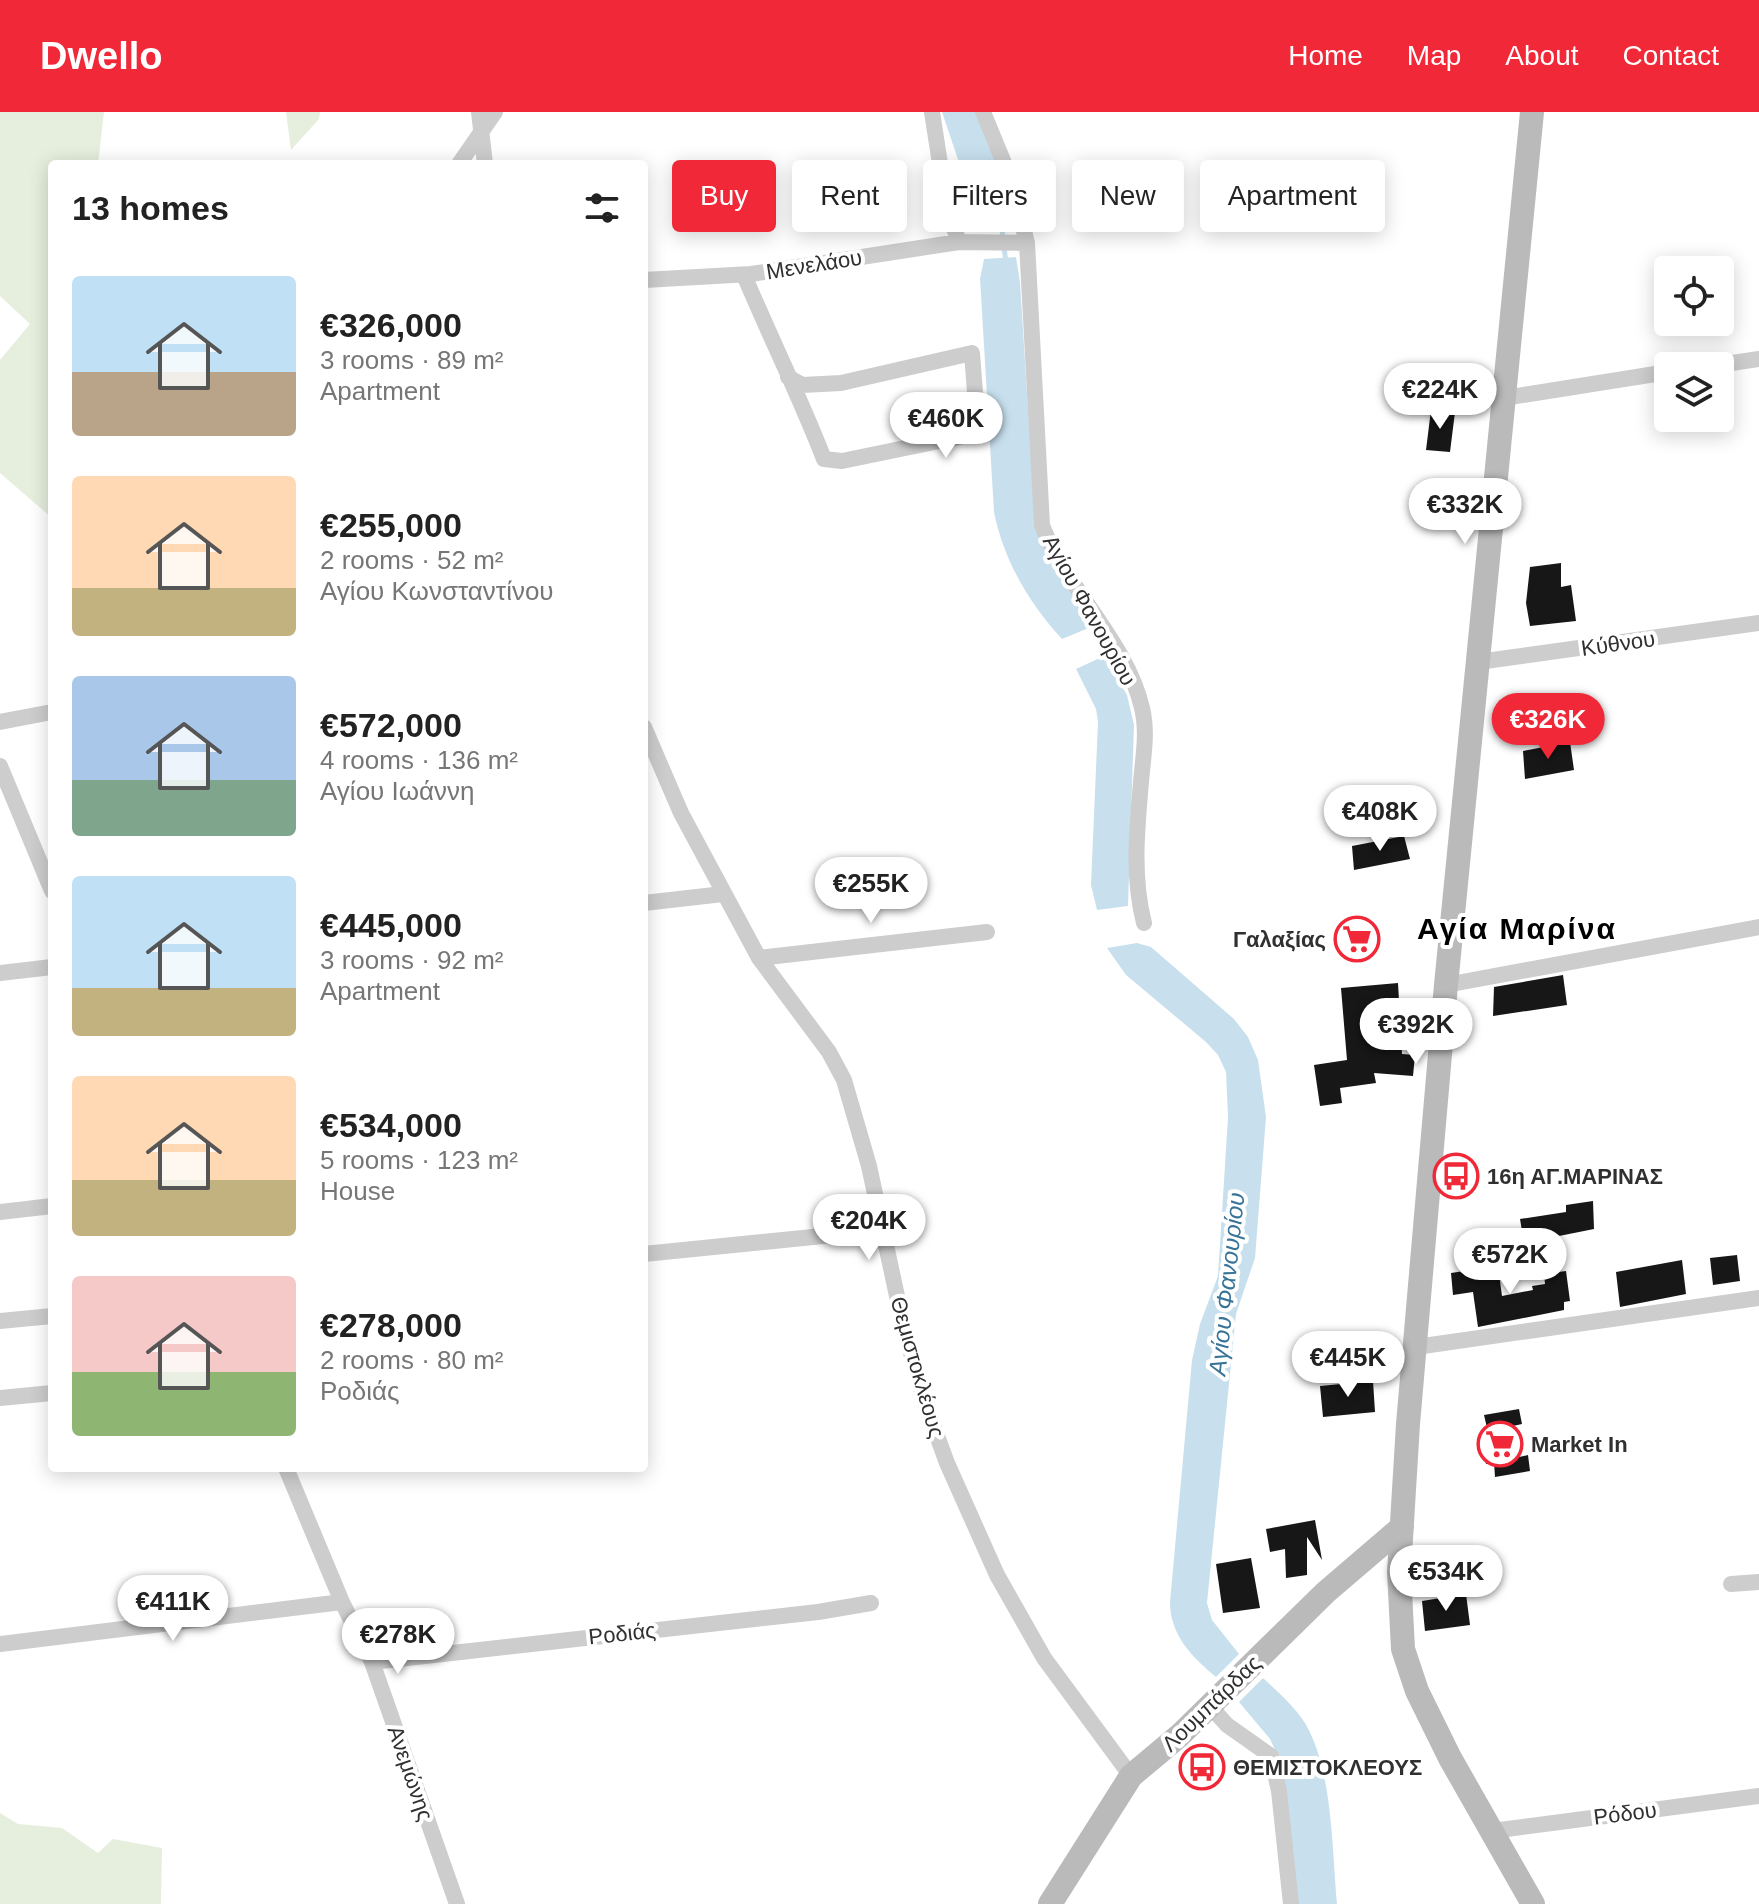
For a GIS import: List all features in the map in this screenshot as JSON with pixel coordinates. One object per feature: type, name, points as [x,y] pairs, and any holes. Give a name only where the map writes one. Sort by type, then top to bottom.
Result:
[{"type":"main road","points":[[1532,112],[1446,985],[1402,1527],[1401,1630],[1407,1666],[1450,1758],[1533,1904]]},
{"type":"main road","name":"Λουμπάρδας","points":[[1050,1904],[1131,1776],[1210,1706],[1326,1592],[1402,1527]]},
{"type":"street","points":[[479,112],[484,160]]},
{"type":"street","points":[[462,160],[495,112]]},
{"type":"street","points":[[932,112],[947,209],[959,242]]},
{"type":"street","name":"Αγίου Φανουρίου","points":[[983,112],[1011,180],[1021,244],[1042,525],[1057,557],[1101,623],[1134,685],[1142,708],[1146,738],[1136,890],[1144,923]]},
{"type":"street","name":"Μενελάου","points":[[648,280],[744,275],[959,242],[1021,244]]},
{"type":"street","points":[[744,275],[788,377],[802,401],[824,459],[830,462],[978,433],[972,353],[841,383],[802,385],[788,377]]},
{"type":"street","points":[[1734,363],[1759,359]]},
{"type":"street","points":[[1504,398],[1654,374]]},
{"type":"street","name":"Κύθνου","points":[[1478,662],[1759,623]]},
{"type":"street","points":[[0,722],[48,713]]},
{"type":"street","name":"Θεμιστοκλέους","points":[[648,736],[681,813],[759,958],[829,1052],[844,1080],[869,1166],[925,1403],[947,1463],[997,1575],[1044,1658],[1131,1776]]},
{"type":"street","points":[[0,766],[48,881]]},
{"type":"street","points":[[648,903],[723,894]]},
{"type":"street","points":[[1446,985],[1759,927]]},
{"type":"street","points":[[759,958],[987,932]]},
{"type":"street","points":[[0,973],[48,967]]},
{"type":"street","points":[[0,1212],[48,1206]]},
{"type":"street","points":[[648,1254],[882,1230]]},
{"type":"street","points":[[1416,1347],[1759,1298]]},
{"type":"street","points":[[0,1321],[48,1316]]},
{"type":"street","points":[[0,1398],[48,1393]]},
{"type":"street","name":"Ανεμώνης","points":[[288,1472],[342,1602],[372,1662],[457,1904]]},
{"type":"street","points":[[1731,1584],[1759,1582]]},
{"type":"street","points":[[0,1644],[342,1602]]},
{"type":"street","name":"Ροδιάς","points":[[372,1662],[818,1612],[871,1603]]},
{"type":"street","points":[[1210,1706],[1227,1725],[1271,1756],[1279,1791],[1291,1904]]},
{"type":"street","name":"Ρόδου","points":[[1492,1831],[1759,1796]]},
{"type":"green space","points":[[0,112],[104,112],[98,160],[48,160],[48,515],[0,473],[0,360],[30,324],[0,296]]},
{"type":"green space","points":[[286,112],[320,112],[319,119],[291,150]]},
{"type":"green space","points":[[0,1813],[18,1824],[62,1828],[98,1853],[113,1839],[162,1848],[161,1904],[0,1904]]},
{"type":"water","points":[[942,112],[978,112],[995,160],[958,160]]},
{"type":"water","points":[[1016,257],[1035,521],[1091,627],[1062,639],[1019,580],[1004,547],[994,512],[980,279],[984,259]]},
{"type":"water","points":[[1104,656],[1127,695],[1134,725],[1128,906],[1097,910],[1091,885],[1098,722],[1096,709],[1076,669]]},
{"type":"water","points":[[1137,943],[1151,947],[1234,1019],[1248,1037],[1258,1060],[1266,1117],[1255,1258],[1236,1314],[1207,1603],[1212,1620],[1239,1654],[1216,1677],[1178,1635],[1170,1602],[1192,1360],[1200,1324],[1218,1276],[1228,1117],[1226,1072],[1218,1055],[1206,1042],[1126,975],[1107,948]]},
{"type":"water","points":[[1263,1678],[1296,1711],[1314,1742],[1330,1811],[1337,1904],[1296,1904],[1276,1752],[1270,1739],[1239,1702]]},
{"type":"building","points":[[1431,410],[1455,412],[1450,452],[1426,450]]},
{"type":"building","points":[[1561,563],[1561,587],[1571,585],[1576,621],[1530,626],[1526,603],[1530,567]]},
{"type":"building","points":[[1570,742],[1574,770],[1525,779],[1523,751]]},
{"type":"building","points":[[1404,836],[1410,859],[1354,870],[1352,846]]},
{"type":"building","points":[[1563,975],[1567,1005],[1493,1016],[1494,987]]},
{"type":"building","points":[[1398,983],[1402,1054],[1415,1055],[1413,1076],[1374,1073],[1376,1083],[1340,1088],[1342,1103],[1320,1106],[1314,1065],[1347,1060],[1341,988]]},
{"type":"building","points":[[1593,1201],[1594,1229],[1524,1243],[1520,1219],[1566,1212],[1566,1205]]},
{"type":"building","points":[[1737,1255],[1740,1281],[1713,1285],[1710,1258]]},
{"type":"building","points":[[1682,1260],[1686,1294],[1620,1307],[1616,1272]]},
{"type":"building","points":[[1498,1266],[1502,1296],[1533,1290],[1532,1286],[1545,1284],[1544,1274],[1566,1271],[1570,1301],[1564,1302],[1564,1310],[1478,1327],[1473,1292],[1453,1295],[1451,1273]]},
{"type":"building","points":[[1373,1381],[1375,1412],[1323,1417],[1320,1386]]},
{"type":"building","name":"Market In","points":[[1519,1409],[1522,1424],[1513,1426],[1519,1457],[1528,1455],[1530,1471],[1495,1477],[1494,1462],[1486,1464],[1481,1434],[1488,1432],[1484,1415]]},
{"type":"building","points":[[1315,1520],[1322,1560],[1307,1537],[1307,1575],[1286,1578],[1285,1549],[1270,1552],[1266,1529]]},
{"type":"building","points":[[1251,1558],[1260,1608],[1223,1613],[1216,1564]]},
{"type":"building","points":[[1466,1594],[1470,1625],[1425,1631],[1422,1601]]},
{"type":"waterway","name":"Αγίου Φανουρίου","points":[[1002,232],[1006,263]]},
{"type":"place","name":"Γαλαξίας","points":[[1357,939]]},
{"type":"place","name":"16η ΑΓ.ΜΑΡΙΝΑΣ","points":[[1456,1176]]},
{"type":"place","name":"Market In","points":[[1500,1444]]},
{"type":"place","name":"ΘΕΜΙΣΤΟΚΛΕΟΥΣ","points":[[1202,1767]]},
{"type":"district","name":"Αγία Μαρίνα","points":[[1517,929]]}]
